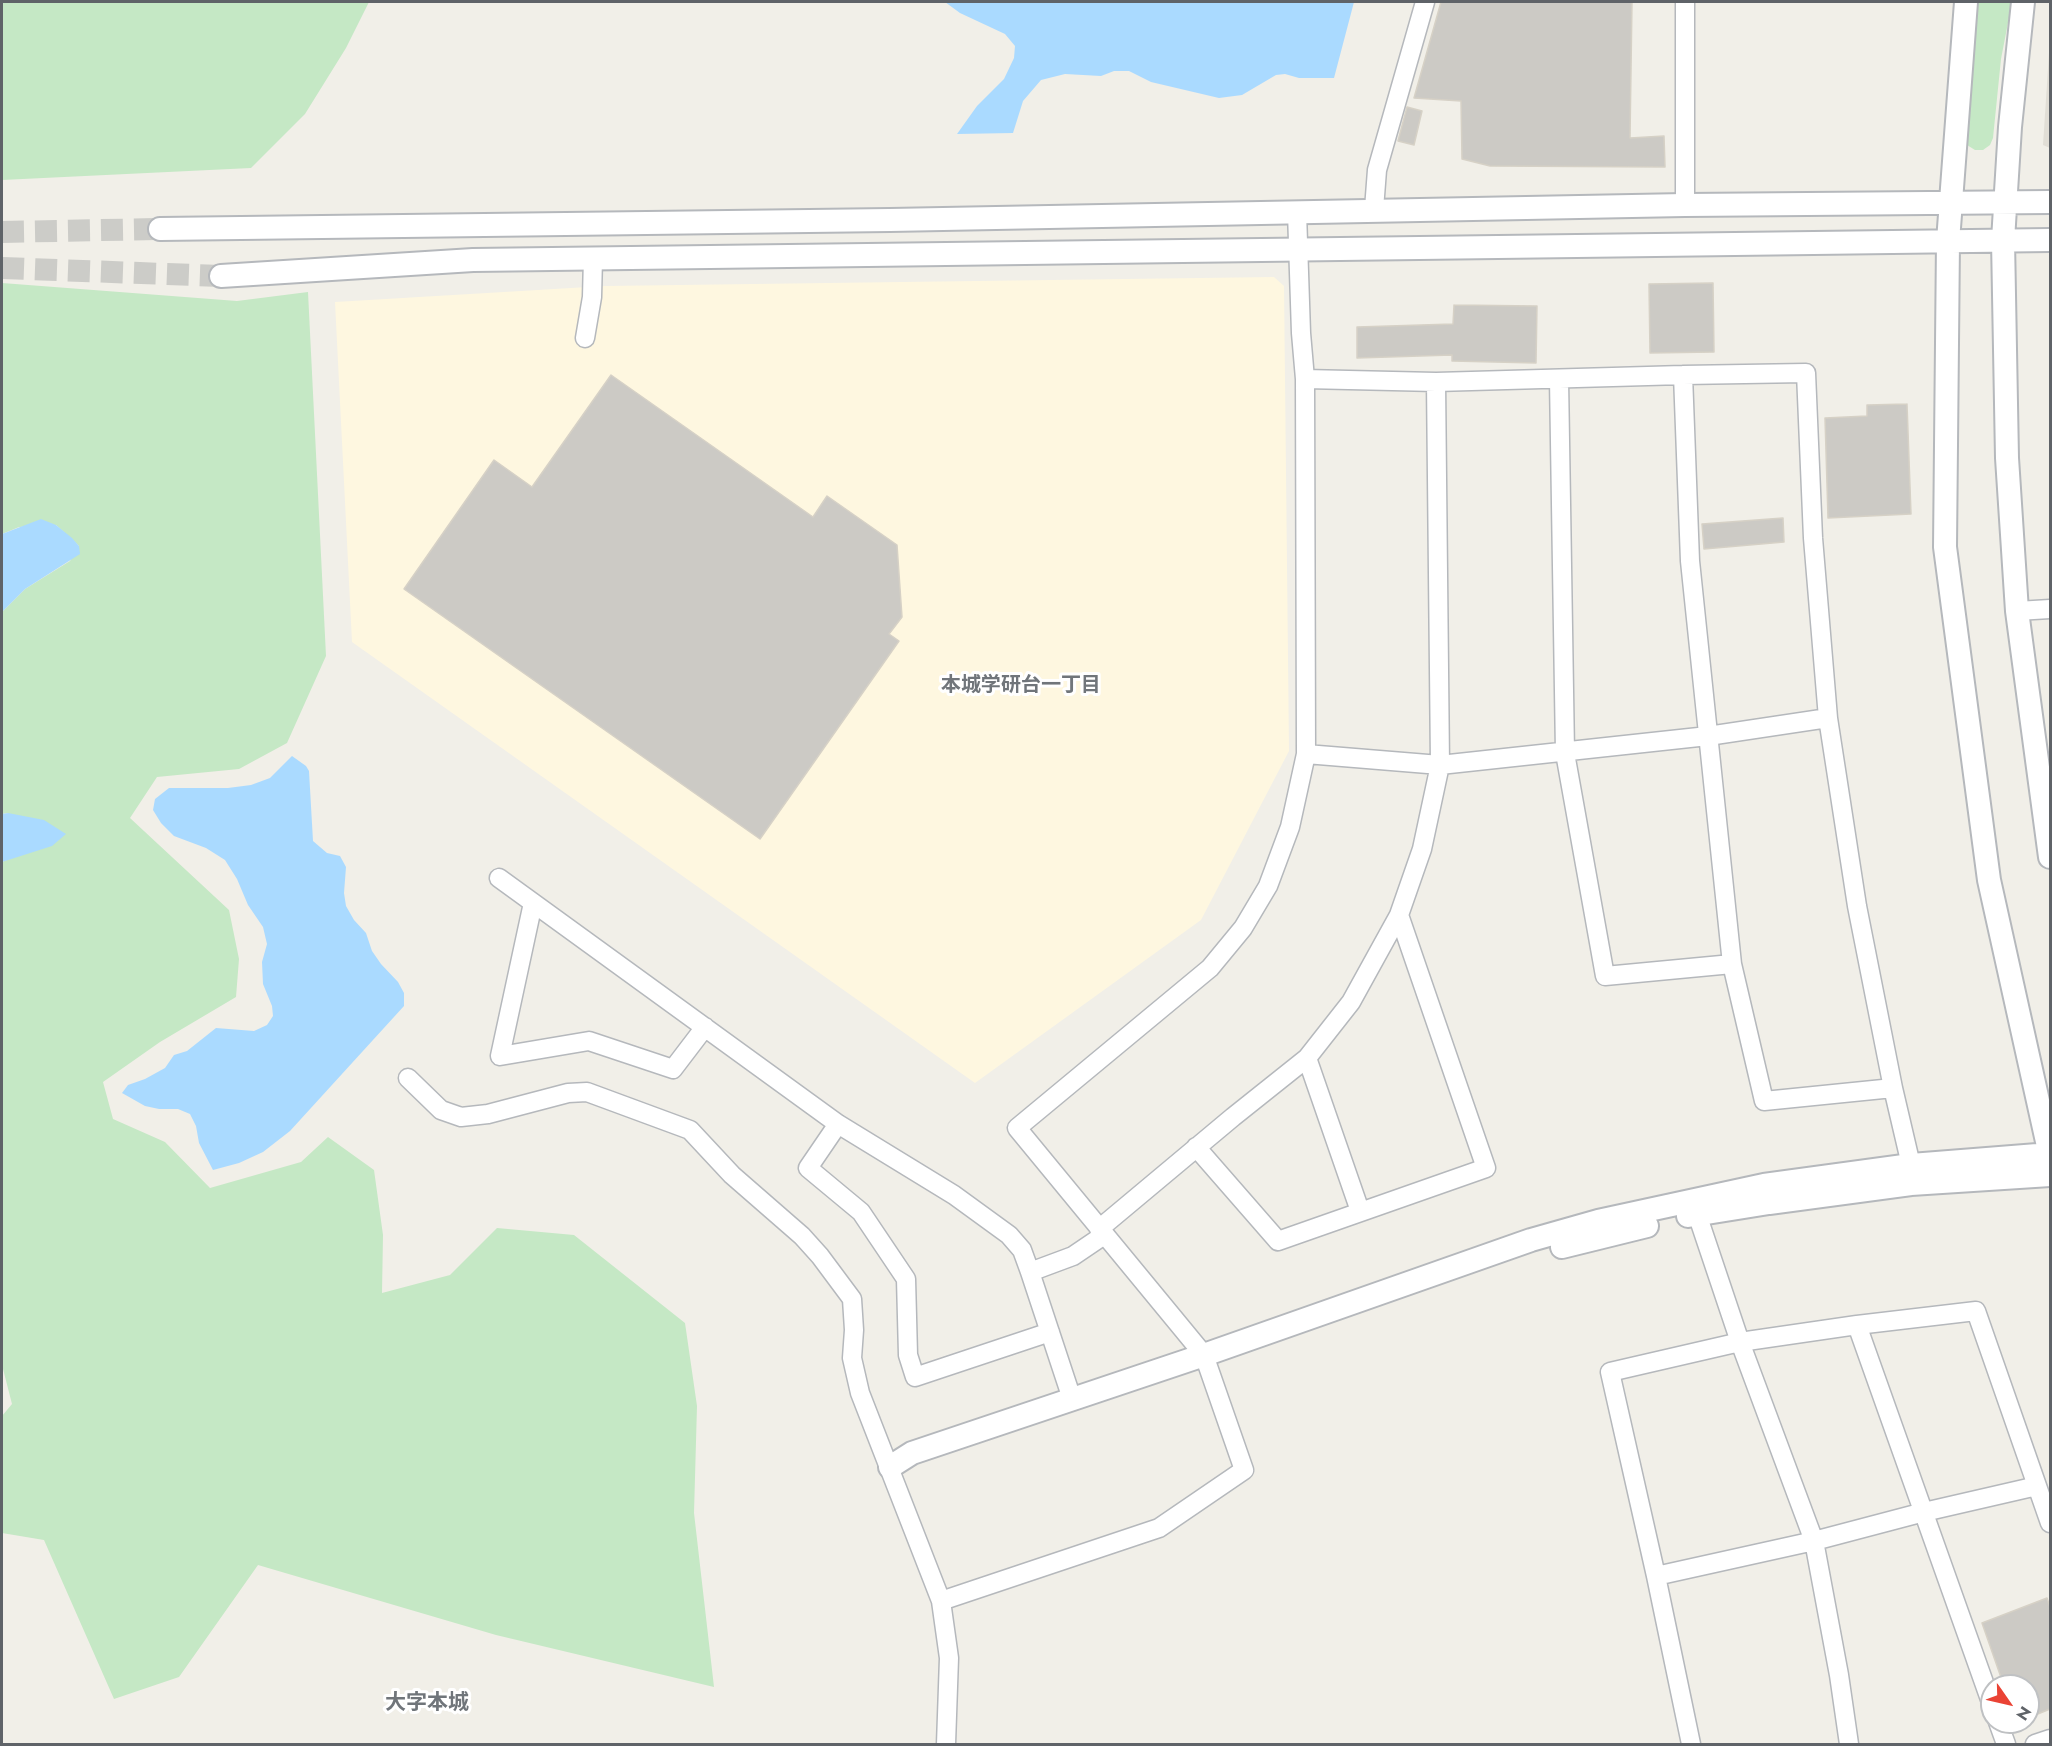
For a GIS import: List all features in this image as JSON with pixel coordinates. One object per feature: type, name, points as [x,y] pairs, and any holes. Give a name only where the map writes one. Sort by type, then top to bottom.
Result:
[{"type":"street","points":[[1374,209],[1377,170],[1425,2]]},
{"type":"street","points":[[1685,2],[1685,205]]},
{"type":"street","points":[[1695,1207],[1764,1185],[1911,1165],[2050,1154],[1989,880],[1945,547],[1948,241],[1966,2]]},
{"type":"street","points":[[2023,2],[2010,128],[2003,240],[2007,458],[2017,610],[2050,857]]},
{"type":"street","points":[[160,229],[890,220],[1374,209],[2050,202]]},
{"type":"street","points":[[941,1601],[1159,1528],[1244,1470],[1207,1361],[1017,1128],[1210,968],[1243,928],[1268,886],[1290,827],[1306,754],[1305,378],[1297,212]]},
{"type":"street","points":[[890,220],[891,254]]},
{"type":"street","points":[[585,338],[592,297],[594,258],[592,223]]},
{"type":"street","points":[[221,276],[473,260],[2050,240]]},
{"type":"street","points":[[1305,378],[1436,382],[1806,373],[1813,538],[1828,718],[1857,906],[1893,1088],[1911,1165]]},
{"type":"street","points":[[1683,375],[1690,561],[1732,964],[1764,1101],[1893,1088]]},
{"type":"street","points":[[1558,379],[1565,753],[1605,976],[1732,964]]},
{"type":"street","points":[[1030,1272],[1073,1256],[1196,1147],[1307,1058],[1351,1002],[1399,915],[1422,849],[1440,765],[1436,382]]},
{"type":"street","points":[[2017,610],[2050,609]]},
{"type":"street","points":[[1306,754],[1440,765],[1708,736],[1828,718]]},
{"type":"street","points":[[499,878],[838,1124],[954,1195],[1009,1235],[1022,1250],[1072,1399]]},
{"type":"street","points":[[533,903],[500,1056],[589,1041],[673,1069],[705,1027]]},
{"type":"street","points":[[1196,1147],[1278,1241],[1485,1168],[1399,915]]},
{"type":"street","points":[[1307,1058],[1360,1211]]},
{"type":"street","points":[[408,1078],[441,1110],[461,1117],[488,1114],[568,1093],[587,1092],[690,1130],[732,1175],[802,1236],[820,1256],[852,1299],[854,1330],[852,1358],[860,1393],[941,1601],[950,1658],[946,1744]]},
{"type":"street","points":[[838,1124],[808,1168],[861,1212],[906,1279],[908,1355],[915,1377],[1050,1332]]},
{"type":"street","points":[[890,1467],[917,1467],[1532,1240],[1598,1221],[1695,1207],[1911,1184],[2050,1176]]},
{"type":"street","points":[[1695,1207],[1740,1342],[1814,1541],[1850,1744]]},
{"type":"street","points":[[1691,1744],[1610,1372],[1740,1342],[1857,1324],[1976,1311],[2050,1523]]},
{"type":"street","points":[[1857,1324],[1981,1674]]},
{"type":"street","points":[[890,1467],[912,1453],[1072,1399],[1207,1361]]},
{"type":"street","points":[[1656,1576],[1814,1541],[1924,1512],[2037,1486]]},
{"type":"street","points":[[2035,1744],[2050,1739]]},
{"type":"shaded area","points":[[2050,38],[2050,148],[2043,145]]},
{"type":"shaded area","points":[[1274,277],[1284,286],[1289,751],[1201,920],[975,1083],[352,642],[335,302],[605,286]]},
{"type":"green space","points":[[2,2],[369,2],[346,48],[305,114],[251,168],[2,180]]},
{"type":"green space","points":[[1975,2],[2012,2],[2001,59],[1993,138],[1990,145],[1983,150],[1975,150],[1967,145],[1964,137]]},
{"type":"green space","points":[[2,283],[237,301],[308,292],[326,656],[287,743],[239,769],[157,777],[130,818],[229,910],[239,959],[236,997],[160,1042],[103,1082],[113,1119],[165,1142],[210,1188],[301,1162],[328,1137],[374,1170],[383,1235],[382,1293],[450,1275],[497,1228],[574,1235],[685,1323],[697,1406],[694,1513],[714,1687],[496,1635],[258,1565],[179,1677],[114,1699],[44,1540],[2,1533],[2,1416],[12,1404],[2,1365],[2,862],[16,856],[8,813],[2,814],[2,612],[25,589],[70,561],[79,546],[56,525],[19,527],[2,534]]},
{"type":"water","points":[[945,2],[1354,2],[1334,78],[1299,78],[1285,74],[1276,75],[1242,95],[1219,98],[1151,82],[1129,71],[1114,71],[1101,76],[1065,74],[1041,80],[1023,101],[1013,133],[957,134],[977,106],[1004,79],[1014,58],[1015,46],[1005,34],[960,13]]},
{"type":"water","points":[[41,519],[56,525],[72,538],[79,546],[80,554],[25,589],[2,612],[2,534]]},
{"type":"water","points":[[292,756],[309,771],[313,841],[327,853],[340,856],[346,867],[344,893],[346,906],[354,920],[366,933],[372,951],[398,982],[404,993],[404,1006],[290,1131],[263,1152],[239,1163],[213,1170],[199,1143],[196,1126],[190,1114],[178,1109],[145,1106],[122,1093],[128,1085],[165,1068],[174,1055],[187,1051],[216,1028],[254,1031],[267,1025],[273,1016],[272,1006],[263,984],[262,962],[267,944],[263,927],[248,905],[237,879],[225,860],[206,848],[174,836],[161,823],[153,810],[155,799],[169,788],[228,788],[251,785],[270,778]]},
{"type":"water","points":[[8,813],[44,820],[66,834],[52,846],[2,862],[2,814]]},
{"type":"building","points":[[1441,2],[1632,2],[1630,138],[1664,136],[1665,167],[1490,166],[1462,159],[1461,101],[1414,98]]},
{"type":"building","points":[[1407,107],[1422,111],[1414,145],[1398,141]]},
{"type":"building","points":[[1713,283],[1714,352],[1650,353],[1649,284]]},
{"type":"building","points":[[1454,305],[1537,306],[1536,363],[1452,361],[1452,355],[1357,358],[1357,327],[1453,324]]},
{"type":"building","points":[[611,375],[813,517],[827,496],[897,545],[902,617],[889,634],[899,641],[760,839],[404,589],[494,460],[532,487]]},
{"type":"building","points":[[1907,404],[1911,514],[1828,518],[1825,418],[1867,416],[1867,405]]},
{"type":"building","points":[[1783,518],[1784,542],[1704,549],[1702,524]]},
{"type":"building","points":[[2047,1598],[2050,1607],[2050,1709],[2040,1713],[2040,1674],[2000,1674],[1982,1623]]},
{"type":"tunnel","points":[[2,232],[160,229]]},
{"type":"tunnel","points":[[2,268],[221,276]]},
{"type":"district","name":"本城学研台一丁目","points":[[1021,686]]},
{"type":"district","name":"大字本城","points":[[427,1704]]}]
